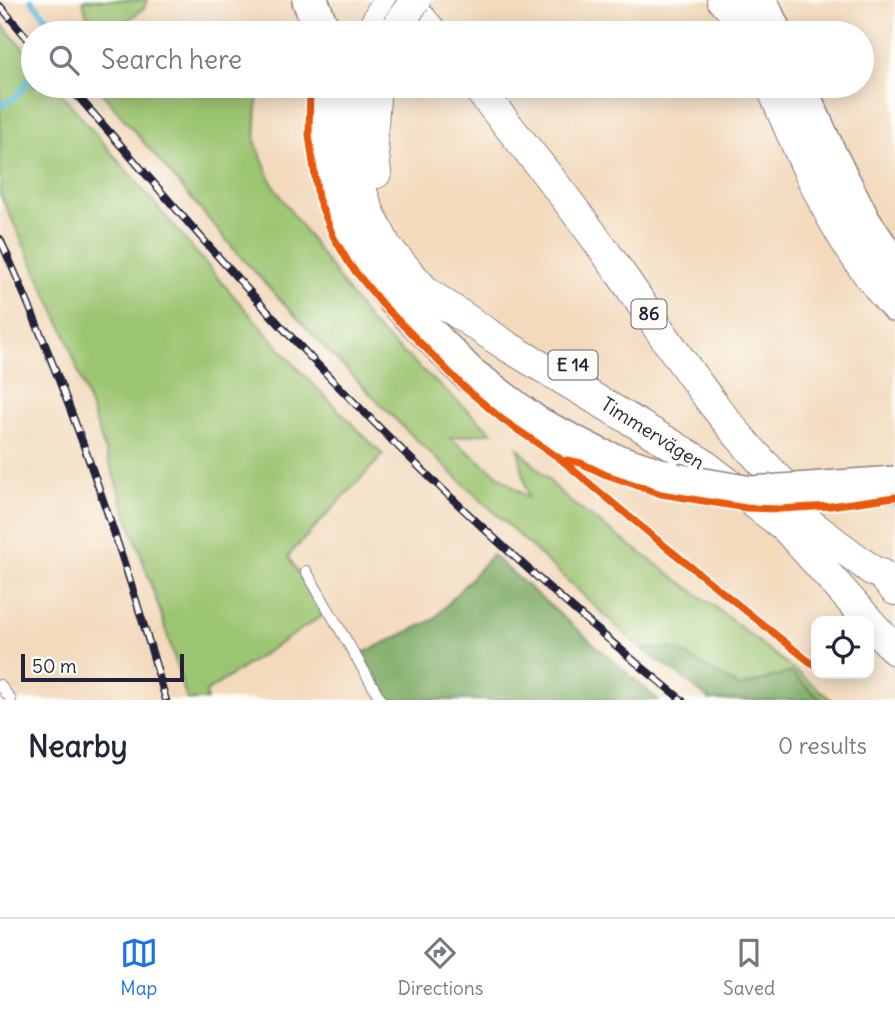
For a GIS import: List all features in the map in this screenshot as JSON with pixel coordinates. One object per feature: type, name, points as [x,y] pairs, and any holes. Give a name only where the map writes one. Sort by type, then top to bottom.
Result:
[{"type":"highway","points":[[310,0],[318,21]]},
{"type":"highway","points":[[759,0],[769,21]]},
{"type":"highway","points":[[331,98],[331,132],[327,153],[340,213],[355,247],[394,298],[469,374],[536,424],[601,457],[675,481],[751,494],[895,484]]},
{"type":"highway","points":[[803,98],[863,222],[895,269]]},
{"type":"main road","points":[[390,18],[415,0]]},
{"type":"main road","points":[[722,0],[738,21]]},
{"type":"main road","name":"Timmervägen","points":[[353,98],[352,145],[360,186],[370,214],[386,246],[426,292],[507,346],[701,462],[785,527],[895,650]]},
{"type":"main road","name":"Timmervägen","points":[[375,98],[372,136],[376,177],[397,228],[430,269],[472,304],[633,401],[736,468],[888,582]]},
{"type":"main road","name":"86","points":[[486,98],[568,199],[724,421],[774,477],[872,563],[888,582]]},
{"type":"main road","points":[[776,98],[806,166],[841,234],[895,307]]},
{"type":"main road","points":[[331,132],[337,141],[353,209],[372,244],[396,276],[426,292]]},
{"type":"lane","points":[[306,571],[381,700]]},
{"type":"lane","points":[[0,685],[11,700]]},
{"type":"green space","points":[[83,0],[147,0],[145,7],[128,21],[88,21]]},
{"type":"green space","points":[[0,22],[21,46],[21,98],[65,98],[299,370],[383,455],[288,556],[323,615],[206,692],[207,700],[187,700],[161,614],[65,333],[0,194]]},
{"type":"green space","points":[[106,98],[257,98],[255,141],[272,183],[294,216],[372,325],[492,432],[450,438],[528,498],[518,448],[568,500],[711,604],[832,700],[822,700],[790,672],[740,687],[673,648],[641,649],[407,431],[239,255]]},
{"type":"green space","points":[[492,555],[658,700],[390,700],[363,653],[433,620]]},
{"type":"green space","points":[[673,648],[740,687],[790,672],[822,700],[710,700],[641,649]]},
{"type":"waterway","points":[[31,0],[49,21]]},
{"type":"waterway","points":[[0,105],[15,98],[21,90]]},
{"type":"railway","points":[[0,6],[21,31]]},
{"type":"railway","points":[[79,98],[250,292],[356,404],[538,578],[682,700]]},
{"type":"railway","points":[[0,239],[48,352],[91,466],[166,700]]},
{"type":"cycle path","points":[[310,98],[309,135],[318,198],[333,236],[350,265],[382,304],[464,387],[503,420],[559,458],[811,663]]},
{"type":"cycle path","points":[[567,460],[661,494],[746,508],[830,506],[895,497]]}]
